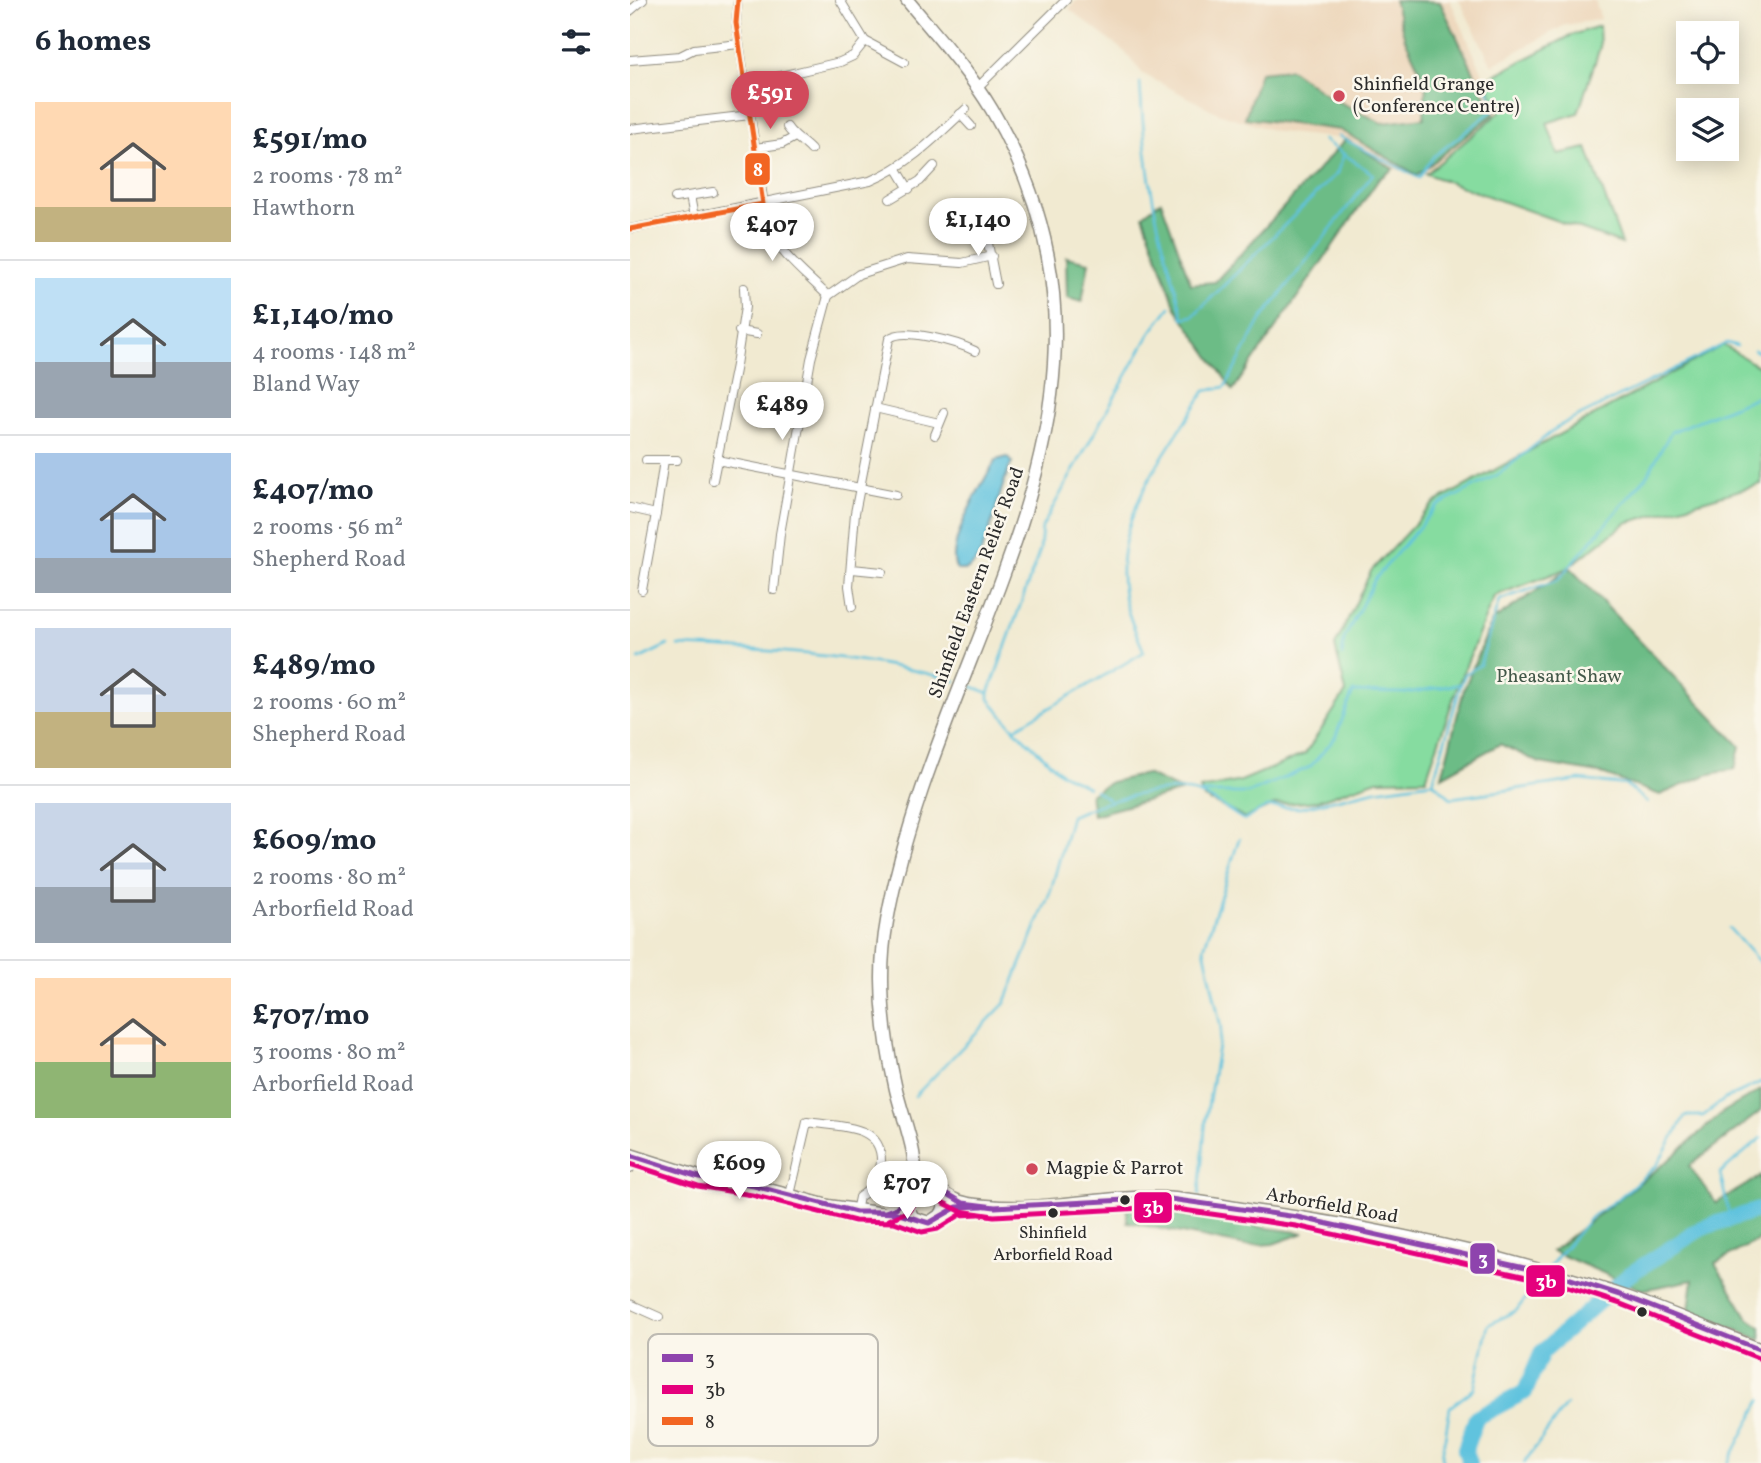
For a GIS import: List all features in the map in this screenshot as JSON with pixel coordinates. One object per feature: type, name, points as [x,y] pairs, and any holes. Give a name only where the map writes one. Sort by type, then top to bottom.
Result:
[{"type":"main road","name":"Shinfield Eastern Relief Road","points":[[906,0],[977,88],[1013,149],[1040,228],[1050,270],[1054,310],[1052,391],[1046,442],[1026,515],[914,816],[886,925],[882,976],[885,1031],[895,1085],[916,1165],[911,1194]]},
{"type":"main road","points":[[631,1160],[856,1212],[885,1212],[929,1223],[942,1214],[945,1205],[937,1189],[911,1194],[897,1208],[885,1212]]},
{"type":"main road","name":"Shinfield Eastern Relief Road","points":[[916,1165],[937,1189]]},
{"type":"main road","name":"Arborfield Road","points":[[937,1189],[963,1203],[977,1205]]},
{"type":"main road","points":[[911,1194],[908,1207],[913,1218]]},
{"type":"main road","name":"Arborfield Road","points":[[942,1214],[957,1207],[977,1205],[1051,1205],[1121,1198],[1208,1204],[1352,1227],[1562,1276],[1623,1296],[1761,1350]]},
{"type":"street","points":[[630,11],[643,0]]},
{"type":"street","points":[[738,0],[735,16],[762,204],[775,244],[828,296]]},
{"type":"street","points":[[840,0],[865,41],[904,62]]},
{"type":"street","points":[[977,88],[1066,0]]},
{"type":"street","points":[[746,84],[840,62],[853,56],[865,41]]},
{"type":"street","points":[[630,60],[680,56],[694,50],[739,44]]},
{"type":"street","points":[[630,229],[857,184],[897,169],[927,147],[963,111],[971,125]]},
{"type":"street","points":[[630,129],[750,115]]},
{"type":"street","points":[[787,127],[793,138],[804,142],[811,150]]},
{"type":"street","points":[[755,148],[782,144],[793,138]]},
{"type":"street","points":[[890,199],[909,188],[934,166]]},
{"type":"street","points":[[897,169],[909,188]]},
{"type":"street","points":[[675,198],[713,192]]},
{"type":"street","points":[[690,196],[694,217]]},
{"type":"street","points":[[985,228],[996,284]]},
{"type":"street","points":[[774,590],[790,475],[811,359],[828,296],[859,274],[907,259],[962,263],[992,256]]},
{"type":"street","points":[[713,480],[736,365],[739,331],[745,307],[744,288]]},
{"type":"street","points":[[739,331],[757,334]]},
{"type":"street","points":[[852,607],[849,586],[860,488],[889,339],[892,335],[948,341],[975,351]]},
{"type":"street","points":[[875,408],[939,423]]},
{"type":"street","points":[[935,435],[944,413]]},
{"type":"street","points":[[646,460],[677,460]]},
{"type":"street","points":[[642,590],[641,576],[656,514],[664,460]]},
{"type":"street","points":[[717,460],[896,495]]},
{"type":"street","points":[[630,508],[656,514]]},
{"type":"street","points":[[852,569],[882,572]]},
{"type":"street","points":[[790,1195],[807,1122],[864,1132],[876,1138],[881,1149],[881,1168],[874,1187],[859,1197],[856,1212]]},
{"type":"street","points":[[630,1304],[659,1317]]},
{"type":"shaded area","name":"Shinfield Grange (Conference Centre)","points":[[1077,0],[1450,0],[1500,112],[1426,174],[1393,169],[1345,139],[1278,132],[1218,113],[1143,74],[1125,52],[1069,9]]},
{"type":"shaded area","points":[[1459,0],[1595,0],[1601,19],[1565,25],[1492,65]]},
{"type":"green space","points":[[1394,0],[1440,2],[1494,114],[1417,175],[1340,130],[1245,118],[1260,72],[1290,69],[1331,98],[1382,123],[1424,118],[1426,83],[1405,39]]},
{"type":"green space","points":[[1599,26],[1600,47],[1578,113],[1547,123],[1558,154],[1587,148],[1622,244],[1426,174],[1500,112],[1485,80],[1572,35]]},
{"type":"green space","points":[[1346,139],[1393,169],[1379,179],[1233,390],[1176,308],[1143,215],[1161,201],[1191,284],[1215,282]]},
{"type":"green space","points":[[1066,257],[1089,262],[1082,302],[1067,298]]},
{"type":"green space","points":[[1723,345],[1761,368],[1761,484],[1626,523],[1566,569],[1494,596],[1458,685],[1426,779],[1377,780],[1317,801],[1274,805],[1245,818],[1204,798],[1200,789],[1241,781],[1305,754],[1346,692],[1335,646],[1371,571],[1434,503]]},
{"type":"green space","name":"Pheasant Shaw","points":[[1570,568],[1740,746],[1735,769],[1706,775],[1660,795],[1599,773],[1540,763],[1500,744],[1442,776],[1464,689],[1492,621]]},
{"type":"green space","points":[[1146,774],[1183,791],[1093,815],[1090,794],[1111,782]]},
{"type":"green space","points":[[1761,1090],[1761,1111],[1689,1166],[1716,1203],[1761,1176],[1761,1239],[1715,1263],[1748,1318],[1761,1327],[1761,1340],[1689,1310],[1693,1280],[1642,1290],[1552,1251],[1670,1159],[1723,1112]]},
{"type":"green space","points":[[1127,1208],[1304,1233],[1273,1244],[1246,1246],[1127,1222]]},
{"type":"water","points":[[1007,457],[1012,462],[978,559],[970,568],[957,570],[954,560],[955,546],[966,515],[996,460]]},
{"type":"waterway","points":[[1338,136],[1419,178],[1433,157],[1496,108],[1483,79]]},
{"type":"waterway","points":[[1140,83],[1150,182],[1183,318],[1193,316],[1337,173],[1344,154]]},
{"type":"waterway","points":[[1088,787],[1061,773],[1014,729],[1144,652],[1124,596],[1122,568],[1125,540],[1133,513],[1159,462],[1205,391],[1225,387],[1261,320],[1373,174],[1323,140]]},
{"type":"waterway","points":[[989,693],[1040,550],[1042,527],[1149,335],[1170,307]]},
{"type":"waterway","points":[[1342,656],[1344,639],[1375,579],[1437,506],[1499,474],[1559,426],[1727,343],[1737,346]]},
{"type":"waterway","points":[[1754,350],[1761,353]]},
{"type":"waterway","points":[[1433,782],[1461,684],[1465,674],[1480,665],[1499,600],[1558,580],[1646,477],[1671,432],[1761,395]]},
{"type":"waterway","points":[[639,659],[668,645]]},
{"type":"waterway","points":[[678,646],[783,652],[853,660],[956,681]]},
{"type":"waterway","points":[[1201,793],[1248,793],[1310,767],[1335,738],[1353,692],[1406,693],[1461,684]]},
{"type":"waterway","points":[[971,686],[989,693],[989,699],[1014,729]]},
{"type":"waterway","points":[[915,1096],[1005,1003],[1051,890],[1071,816],[1115,800],[1168,790],[1197,793],[1244,820],[1267,807],[1300,808],[1375,790],[1433,782],[1451,798],[1580,780],[1626,785],[1647,802]]},
{"type":"waterway","points":[[1095,790],[1108,799]]},
{"type":"waterway","points":[[1199,1194],[1206,1118],[1221,1028],[1204,948],[1239,839]]},
{"type":"waterway","points":[[1729,928],[1761,964]]},
{"type":"waterway","points":[[1549,1267],[1591,1217],[1619,1198],[1657,1165],[1685,1116],[1703,1116],[1725,1099],[1761,1082]]},
{"type":"waterway","points":[[1730,1219],[1720,1173],[1761,1138]]},
{"type":"waterway","points":[[1469,1463],[1465,1449],[1476,1418],[1525,1392],[1542,1352],[1630,1274],[1702,1228],[1761,1209]]},
{"type":"waterway","points":[[1444,1463],[1442,1456],[1450,1407],[1474,1389],[1488,1325],[1517,1310],[1542,1275]]},
{"type":"waterway","points":[[1728,1463],[1761,1400]]},
{"type":"waterway","points":[[1524,1463],[1566,1405]]},
{"type":"transit line","name":"8","points":[[630,229],[763,204],[736,23],[738,0]]},
{"type":"transit line","name":"3","points":[[630,1155],[699,1177],[754,1186],[856,1212],[885,1212],[896,1208],[914,1189],[925,1185],[936,1187],[963,1203],[995,1207],[1163,1198],[1297,1217],[1561,1276],[1624,1296],[1761,1350]]},
{"type":"transit line","name":"3b","points":[[630,1164],[698,1186],[752,1195],[855,1221],[894,1222],[922,1232],[938,1229],[960,1215],[978,1214]]},
{"type":"transit line","name":"3b","points":[[889,1220],[908,1211],[919,1196],[926,1194],[960,1211],[994,1216],[1162,1207],[1296,1226],[1559,1284],[1621,1304],[1758,1358]]},
{"type":"transit line","name":"3","points":[[873,1212],[896,1213],[929,1223],[957,1207],[982,1206]]},
{"type":"place","name":"Shinfield Grange (Conference Centre)","points":[[1339,96]]},
{"type":"place","name":"Magpie & Parrot","points":[[1032,1169]]},
{"type":"place","name":"Shinfield Arborfield Road","points":[[1053,1213]]}]
